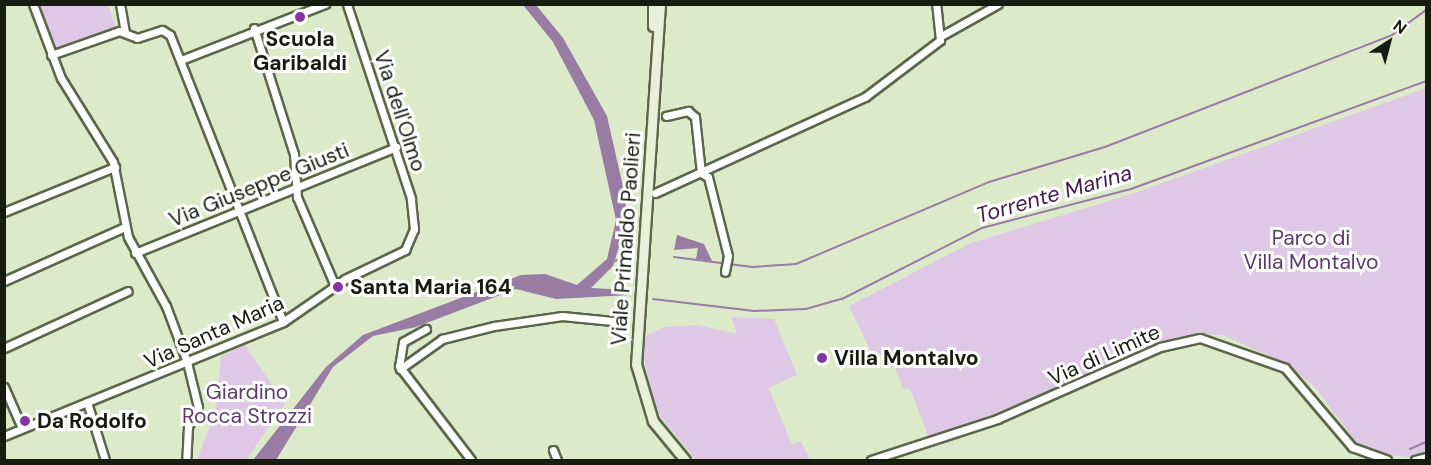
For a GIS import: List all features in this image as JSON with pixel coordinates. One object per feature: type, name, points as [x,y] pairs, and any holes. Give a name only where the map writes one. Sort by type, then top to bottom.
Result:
[{"type":"main road","points":[[653,4],[656,62]]},
{"type":"main road","name":"Viale Primaldo Paolieri","points":[[660,4],[636,364],[653,421],[685,460]]},
{"type":"street","points":[[33,4],[51,55],[116,167],[125,227],[135,254],[166,306],[187,362],[198,407],[188,427],[186,460]]},
{"type":"street","points":[[120,4],[125,31]]},
{"type":"street","points":[[181,60],[246,37],[254,28],[325,4]]},
{"type":"street","name":"Via dell'Olmo","points":[[347,4],[396,147],[414,228]]},
{"type":"street","points":[[936,4],[941,36]]},
{"type":"street","points":[[655,193],[837,113],[941,36],[998,4]]},
{"type":"street","points":[[254,28],[284,117],[297,187],[335,286]]},
{"type":"street","points":[[51,55],[125,31],[137,38],[165,31],[181,60],[242,209],[283,322]]},
{"type":"street","points":[[666,116],[688,111],[695,117],[701,173]]},
{"type":"street","name":"Via Giuseppe Giusti","points":[[135,254],[396,147]]},
{"type":"street","points":[[4,212],[116,167]]},
{"type":"street","points":[[701,173],[708,177],[728,256],[725,272]]},
{"type":"street","points":[[4,281],[125,227]]},
{"type":"street","name":"Via Santa Maria","points":[[4,436],[283,322],[335,286],[398,257],[414,228]]},
{"type":"street","points":[[4,348],[128,291]]},
{"type":"street","points":[[400,369],[442,339],[494,326],[562,316],[623,322]]},
{"type":"street","points":[[426,328],[403,342],[400,369],[471,460]]},
{"type":"street","name":"Via di Limite","points":[[871,460],[997,419],[1160,347],[1200,338],[1285,369],[1352,447],[1387,460]]},
{"type":"street","points":[[4,387],[22,429]]},
{"type":"street","points":[[87,402],[105,460]]},
{"type":"street","points":[[553,450],[557,460]]},
{"type":"green space","points":[[39,5],[108,5],[116,28],[54,49]]},
{"type":"green space","name":"Parco di Villa Montalvo","points":[[1426,88],[1426,452],[1411,458],[1373,452],[1356,442],[1315,387],[1287,364],[1223,335],[1200,334],[1154,345],[1043,396],[929,438],[910,389],[903,388],[892,361],[870,350],[849,306],[971,243],[1135,193]]},
{"type":"green space","points":[[731,317],[774,319],[797,375],[760,392],[769,388],[792,445],[801,441],[810,460],[696,460],[659,414],[646,383],[643,337],[664,327],[697,325],[737,334]]},
{"type":"green space","name":"Giardino Rocca Strozzi","points":[[245,345],[285,404],[246,460],[197,460],[216,410],[221,356]]},
{"type":"shaded area","points":[[523,5],[536,5],[563,38],[607,116],[626,200],[625,228],[613,266],[591,288],[629,290],[630,295],[556,299],[516,289],[416,327],[373,336],[333,367],[276,460],[253,460],[326,367],[363,335],[521,275],[545,274],[577,285],[607,259],[616,220],[594,120],[553,42]]},
{"type":"shaded area","points":[[677,235],[704,244],[712,261],[696,259],[698,248],[674,250]]},
{"type":"waterway","points":[[674,257],[752,267],[796,264],[989,182],[1105,147],[1392,35],[1426,10]]},
{"type":"waterway","name":"Torrente Marina","points":[[653,299],[754,311],[806,309],[842,299],[982,228],[1131,189],[1426,81]]},
{"type":"waterway","points":[[615,261],[629,255]]},
{"type":"waterway","points":[[1410,449],[1426,442]]},
{"type":"place","name":"Scuola Garibaldi","points":[[300,17]]},
{"type":"place","name":"Santa Maria 164","points":[[338,287]]},
{"type":"place","name":"Villa Montalvo","points":[[822,358]]},
{"type":"place","name":"Da Rodolfo","points":[[25,421]]}]
